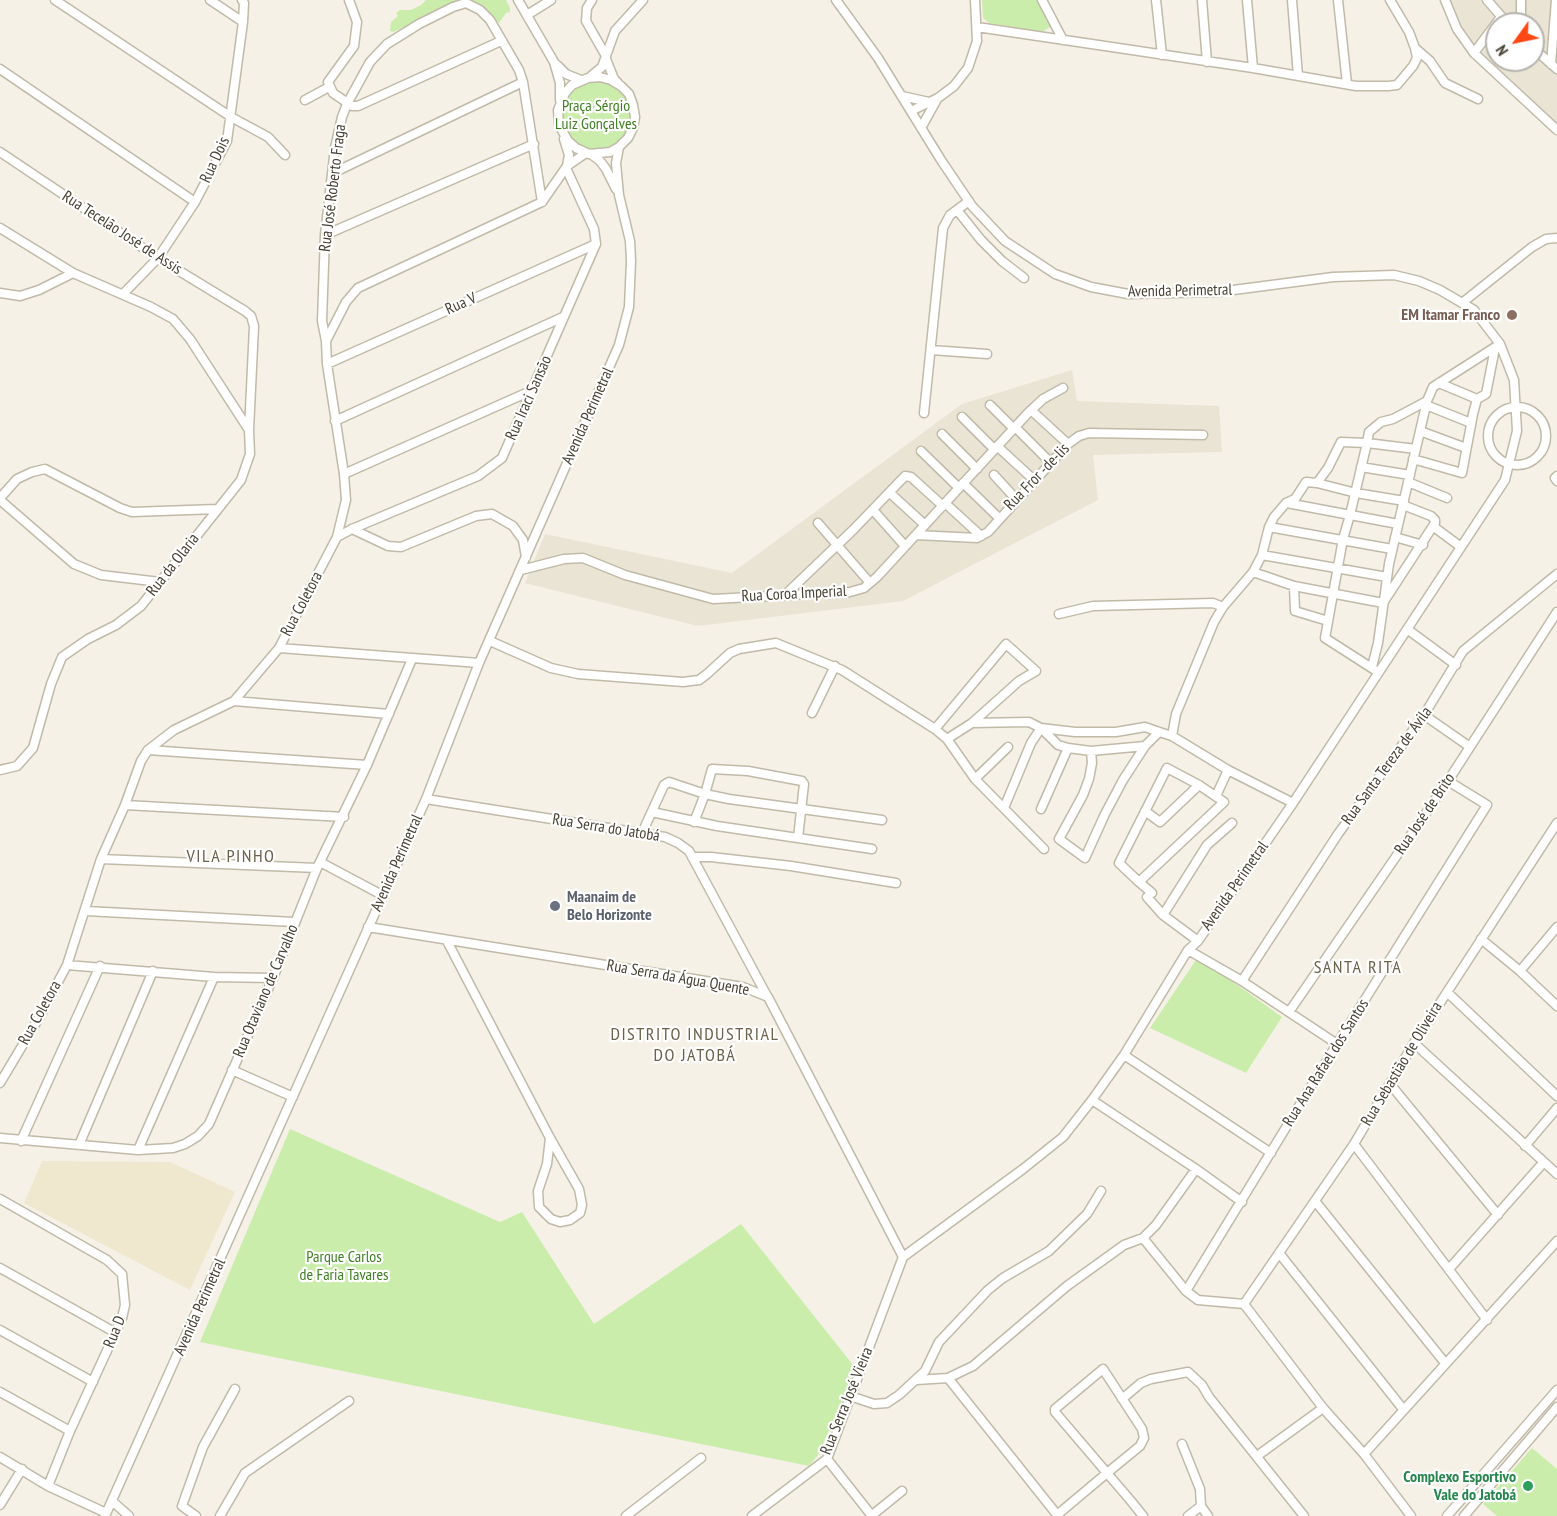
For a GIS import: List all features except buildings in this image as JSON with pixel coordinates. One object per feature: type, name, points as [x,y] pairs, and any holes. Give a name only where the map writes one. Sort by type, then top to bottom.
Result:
[{"type":"street","points":[[56,0],[231,117],[268,137],[285,154]]},
{"type":"street","points":[[210,0],[243,22]]},
{"type":"street","name":"Rua Dois","points":[[123,294],[158,258],[195,202],[227,141],[243,22],[244,3],[242,0]]},
{"type":"street","points":[[349,0],[357,22],[354,46],[328,82],[333,93],[347,104],[358,106],[501,41],[519,70],[523,82],[542,202]]},
{"type":"street","points":[[518,0],[554,62],[560,83],[558,118],[569,155],[567,167],[594,229],[596,244]]},
{"type":"street","points":[[527,15],[551,0]]},
{"type":"street","points":[[562,132],[576,148],[588,153],[610,152],[620,147],[633,128],[635,117],[633,105],[628,94],[614,79],[606,57],[585,21],[587,8],[592,0]]},
{"type":"street","points":[[560,102],[565,93],[599,71],[615,31],[643,0]]},
{"type":"street","name":"Avenida Perimetral","points":[[836,0],[878,58],[969,201],[1005,241],[1054,274],[1090,286],[1128,294],[1218,292],[1333,277],[1394,275],[1419,281],[1440,290],[1474,310],[1497,346],[1514,381],[1518,431],[1506,480],[1407,628],[1375,670],[1293,803],[1198,941],[1188,950],[1124,1055],[1092,1100],[1064,1137],[903,1257]]},
{"type":"street","points":[[910,111],[934,100],[954,86],[968,68],[977,41],[975,0]]},
{"type":"street","points":[[1042,0],[1063,40]]},
{"type":"street","points":[[1156,0],[1162,55]]},
{"type":"street","points":[[1202,0],[1207,62]]},
{"type":"street","points":[[1247,0],[1253,68]]},
{"type":"street","points":[[1292,0],[1298,76]]},
{"type":"street","points":[[1338,0],[1347,84]]},
{"type":"street","points":[[977,27],[1347,84],[1388,86],[1397,85],[1417,58],[1409,32],[1390,0]]},
{"type":"street","points":[[1445,0],[1457,29],[1474,53],[1557,130]]},
{"type":"street","points":[[1487,0],[1497,12]]},
{"type":"street","name":"Rua José Roberto Fraga","points":[[326,341],[322,321],[325,236],[335,148],[347,104],[370,62],[387,44],[419,24],[466,3],[480,10],[490,20],[501,41]]},
{"type":"street","points":[[1554,67],[1556,4]]},
{"type":"street","points":[[1474,53],[1485,38]]},
{"type":"street","points":[[1415,48],[1430,61],[1445,83],[1478,99]]},
{"type":"street","points":[[554,62],[566,74],[585,79],[600,77],[621,86]]},
{"type":"street","points":[[0,69],[195,202]]},
{"type":"street","points":[[333,173],[523,82]]},
{"type":"street","points":[[305,100],[329,87]]},
{"type":"street","points":[[902,96],[934,100]]},
{"type":"street","points":[[921,128],[934,100]]},
{"type":"street","points":[[325,236],[534,144]]},
{"type":"street","name":"Avenida Perimetral","points":[[106,1515],[426,799],[479,663],[619,345],[629,307],[630,241],[619,195],[616,163],[620,147]]},
{"type":"street","name":"Rua Tecelão José de Assis","points":[[0,152],[158,258],[245,311]]},
{"type":"street","name":"Avenida Perimetral","points":[[588,153],[600,161],[606,169],[619,195]]},
{"type":"street","name":"Rua Coletora","points":[[0,1083],[67,965],[101,859],[125,806],[141,761],[148,750],[174,730],[234,701],[279,648],[337,537],[346,500],[327,364],[326,341],[341,311],[358,288],[542,202],[567,167],[588,153]]},
{"type":"street","points":[[924,413],[943,228],[950,215],[969,201]]},
{"type":"street","points":[[957,210],[981,240],[1002,261],[1024,278]]},
{"type":"street","points":[[0,228],[73,273],[123,294],[173,319],[190,339],[249,430]]},
{"type":"street","points":[[1462,303],[1532,247],[1546,239],[1557,238]]},
{"type":"street","name":"Rua Iraci Sansão","points":[[337,537],[478,476],[502,458],[596,244]]},
{"type":"street","name":"Rua V","points":[[327,364],[596,244]]},
{"type":"street","points":[[0,293],[20,296],[39,290],[73,273]]},
{"type":"street","name":"Rua da Olaria","points":[[0,770],[17,766],[33,748],[51,684],[62,657],[88,639],[116,626],[141,606],[241,480],[250,454],[254,326],[251,316],[245,311]]},
{"type":"street","points":[[335,421],[563,317]]},
{"type":"street","points":[[1471,423],[1426,403],[1393,419],[1381,422],[1369,432],[1343,539],[1325,638],[1375,670],[1392,549],[1426,403],[1433,387],[1497,346]]},
{"type":"street","points":[[1413,459],[1462,473],[1477,399],[1486,394],[1497,346]]},
{"type":"street","points":[[931,350],[987,354]]},
{"type":"street","points":[[1439,383],[1477,399]]},
{"type":"street","name":"Rua Coroa Imperial","points":[[521,570],[564,559],[583,558],[625,575],[713,598],[850,592],[864,588],[1031,410],[1043,399],[1063,388]]},
{"type":"street","points":[[344,474],[533,390]]},
{"type":"street","points":[[990,405],[1051,463]]},
{"type":"street","points":[[1516,406],[1534,412],[1540,419],[1546,436],[1544,446],[1533,460],[1524,464],[1510,464],[1501,460],[1493,453],[1488,443],[1490,423],[1497,414],[1516,406]]},
{"type":"street","points":[[1031,410],[1068,444]]},
{"type":"street","points":[[962,417],[1034,480]]},
{"type":"street","points":[[1420,431],[1466,448]]},
{"type":"street","name":"Rua Fror -de-lis","points":[[981,536],[988,532],[1016,499],[1079,435],[1089,433],[1203,435]]},
{"type":"street","points":[[942,434],[976,469]]},
{"type":"street","points":[[1317,483],[1328,468],[1341,442],[1416,448]]},
{"type":"street","points":[[921,451],[999,518]]},
{"type":"street","points":[[1361,467],[1409,478],[1447,498]]},
{"type":"street","points":[[160,582],[101,575],[74,564],[0,499],[16,479],[45,469],[132,512],[217,509]]},
{"type":"street","points":[[994,475],[1016,499]]},
{"type":"street","points":[[785,595],[905,476],[911,477],[981,536],[978,538],[916,535]]},
{"type":"street","points":[[1172,736],[1176,714],[1214,622],[1222,607],[1253,572],[1262,555],[1274,517],[1286,503],[1295,499],[1306,482],[1403,503],[1431,516],[1435,524],[1461,547]]},
{"type":"street","points":[[890,493],[925,525]]},
{"type":"street","points":[[1286,503],[1398,524]]},
{"type":"street","points":[[873,510],[905,546]]},
{"type":"street","points":[[352,529],[388,546],[401,547],[476,516],[492,514],[513,526],[523,540],[526,557]]},
{"type":"street","points":[[818,524],[870,583]]},
{"type":"street","points":[[1383,603],[1435,524]]},
{"type":"street","points":[[1269,527],[1392,549]]},
{"type":"street","points":[[1395,537],[1423,545]]},
{"type":"street","points":[[1262,555],[1387,577]]},
{"type":"street","points":[[1253,572],[1294,586],[1383,603]]},
{"type":"street","name":"Rua Santa Tereza de Ávila","points":[[1242,981],[1338,834],[1424,715],[1463,651],[1557,574]]},
{"type":"street","points":[[1294,586],[1295,611],[1328,621]]},
{"type":"street","points":[[1059,614],[1093,606],[1213,603],[1222,607]]},
{"type":"street","name":"Rua José de Brito","points":[[1289,1012],[1448,781],[1557,612]]},
{"type":"street","points":[[1407,628],[1456,665]]},
{"type":"street","points":[[490,641],[551,668],[578,674],[683,682],[699,680],[730,653],[739,649],[776,643],[834,666],[935,729],[947,739],[975,779],[1044,849]]},
{"type":"street","points":[[935,729],[1006,644],[1036,671],[1020,681],[972,723],[947,739]]},
{"type":"street","points":[[279,648],[479,663]]},
{"type":"street","name":"Rua Otaviano de Carvalho","points":[[0,1138],[138,1150],[173,1148],[198,1136],[208,1124],[273,978],[319,865],[344,817],[412,659]]},
{"type":"street","points":[[812,713],[834,666]]},
{"type":"street","points":[[234,701],[389,714]]},
{"type":"street","points":[[1424,715],[1470,747]]},
{"type":"street","points":[[972,723],[1029,722],[1041,728],[1058,745],[1068,748],[1091,751],[1145,747]]},
{"type":"street","points":[[1041,728],[1075,732],[1116,732],[1145,728],[1159,732],[1172,736],[1228,770],[1293,803]]},
{"type":"street","points":[[1004,808],[1031,743],[1041,728]]},
{"type":"street","points":[[1091,751],[1092,763],[1089,779],[1059,839],[1085,858],[1123,780],[1145,747],[1159,732]]},
{"type":"street","points":[[975,779],[1008,747]]},
{"type":"street","points":[[1041,809],[1068,748]]},
{"type":"street","points":[[148,750],[367,765]]},
{"type":"street","points":[[1138,882],[1224,802],[1216,795],[1167,768],[1119,862],[1138,882],[1152,893],[1147,897],[1163,915],[1198,941]]},
{"type":"street","points":[[694,822],[712,769],[748,771],[800,779],[804,784],[798,838]]},
{"type":"street","points":[[1216,795],[1228,770]]},
{"type":"street","name":"Rua Ana Rafael dos Santos","points":[[1186,1291],[1487,805],[1448,781]]},
{"type":"street","points":[[642,833],[664,785],[669,782],[705,794],[882,820]]},
{"type":"street","points":[[1145,811],[1160,822],[1199,785]]},
{"type":"street","name":"Rua Serra do Jatobá","points":[[426,799],[665,837],[689,851],[768,997]]},
{"type":"street","points":[[125,806],[344,817]]},
{"type":"street","points":[[652,812],[694,822],[872,849]]},
{"type":"street","points":[[1163,915],[1207,845],[1232,823]]},
{"type":"street","name":"Rua Sebastião de Oliveira","points":[[1244,1304],[1354,1144],[1414,1043],[1557,823]]},
{"type":"street","points":[[692,857],[791,866],[896,883]]},
{"type":"street","points":[[101,859],[319,865],[382,895]]},
{"type":"street","points":[[86,911],[294,922]]},
{"type":"street","name":"Rua Serra da Água Quente","points":[[368,927],[743,987],[768,997],[903,1257]]},
{"type":"street","points":[[1520,971],[1557,927]]},
{"type":"street","points":[[1481,939],[1557,1006]]},
{"type":"street","points":[[447,941],[579,1189],[582,1205],[580,1213],[570,1220],[560,1222],[551,1219],[539,1207],[538,1191],[547,1164],[550,1138]]},
{"type":"street","points":[[1188,950],[1242,981],[1337,1044]]},
{"type":"street","points":[[67,965],[214,977],[273,978]]},
{"type":"street","points":[[21,1141],[100,966]]},
{"type":"street","points":[[79,1145],[153,971]]},
{"type":"street","points":[[138,1150],[214,977]]},
{"type":"street","points":[[1447,992],[1557,1096]]},
{"type":"street","points":[[1414,1043],[1557,1174]]},
{"type":"street","points":[[1124,1055],[1270,1153]]},
{"type":"street","points":[[232,1070],[293,1097]]},
{"type":"street","points":[[1390,1084],[1498,1215]]},
{"type":"street","points":[[1092,1100],[1242,1202]]},
{"type":"street","points":[[1525,1146],[1557,1108]]},
{"type":"street","points":[[1354,1144],[1487,1320]]},
{"type":"street","points":[[1449,1269],[1543,1163]]},
{"type":"street","points":[[917,1380],[948,1378],[972,1366],[1067,1286],[1124,1245],[1143,1238],[1156,1225],[1196,1169]]},
{"type":"street","points":[[850,1396],[874,1404],[887,1403],[917,1380],[939,1342],[988,1290],[1003,1278],[1049,1251],[1087,1214],[1101,1191]]},
{"type":"street","name":"Rua D","points":[[0,1199],[107,1260],[122,1274],[125,1305],[116,1333],[70,1431],[48,1486]]},
{"type":"street","points":[[1315,1201],[1445,1363]]},
{"type":"street","points":[[1143,1238],[1186,1291],[1197,1300],[1244,1304],[1323,1408],[1364,1454],[1411,1516]]},
{"type":"street","points":[[1364,1454],[1557,1241]]},
{"type":"street","points":[[1279,1252],[1404,1409]]},
{"type":"street","name":"Rua Serra José Vieira","points":[[752,1516],[827,1459],[903,1257]]},
{"type":"street","points":[[0,1268],[116,1333]]},
{"type":"street","points":[[0,1330],[93,1382]]},
{"type":"street","points":[[948,1378],[1057,1516],[1107,1473],[1140,1446],[1144,1438],[1142,1429],[1103,1369],[1055,1409],[1107,1473],[1143,1516]]},
{"type":"street","points":[[1122,1399],[1142,1383],[1151,1379],[1188,1372],[1202,1385],[1209,1397],[1304,1516]]},
{"type":"street","points":[[196,1516],[182,1506],[203,1448],[235,1389]]},
{"type":"street","points":[[1447,1516],[1557,1390]]},
{"type":"street","points":[[0,1392],[70,1431]]},
{"type":"street","points":[[220,1516],[245,1473],[349,1401]]},
{"type":"street","points":[[1464,1516],[1557,1407]]},
{"type":"street","points":[[1257,1456],[1323,1408]]},
{"type":"street","points":[[1182,1444],[1200,1489],[1201,1506],[1208,1516]]},
{"type":"street","points":[[0,1458],[48,1486],[106,1515]]},
{"type":"street","points":[[626,1516],[701,1458]]},
{"type":"street","points":[[827,1459],[871,1516],[902,1491]]},
{"type":"street","points":[[1,1502],[22,1469]]},
{"type":"street","points":[[112,1501],[129,1516]]},
{"type":"street","points":[[1461,1501],[1470,1508]]},
{"type":"street","points":[[1188,1516],[1201,1506]]},
{"type":"shaded area","points":[[1447,0],[1557,0],[1557,128],[1497,72],[1545,72],[1545,12],[1485,12],[1485,60],[1460,30]]},
{"type":"shaded area","points":[[1072,370],[1077,401],[1219,406],[1222,452],[1093,455],[1098,500],[903,601],[698,626],[525,583],[545,534],[732,573],[962,404]]},
{"type":"shaded area","points":[[42,1161],[170,1162],[235,1192],[190,1290],[24,1203]]},
{"type":"green space","points":[[426,0],[506,0],[510,12],[506,13],[499,23],[482,9],[452,6],[393,32],[390,31],[391,22],[398,16],[396,13],[400,10],[411,10]]},
{"type":"green space","points":[[982,0],[1038,0],[1051,25],[1042,32],[989,23],[983,18]]},
{"type":"green space","name":"Praça Sérgio Luiz Gonçalves","points":[[596,80],[609,83],[621,90],[628,102],[631,115],[628,128],[621,140],[609,147],[596,150],[583,147],[571,140],[564,128],[561,115],[564,102],[571,90],[583,83]]},
{"type":"green space","points":[[1198,957],[1282,1017],[1246,1073],[1150,1028]]},
{"type":"green space","name":"Parque Carlos de Faria Tavares","points":[[290,1129],[500,1222],[522,1212],[594,1324],[741,1224],[857,1370],[818,1455],[809,1466],[200,1342]]},
{"type":"green space","name":"Complexo Esportivo Vale do Jatobá","points":[[1532,1448],[1557,1469],[1557,1516],[1497,1516],[1483,1504]]},
{"type":"place","name":"EM Itamar Franco","points":[[1512,315]]},
{"type":"place","name":"Maanaim de Belo Horizonte","points":[[555,906]]},
{"type":"place","name":"Complexo Esportivo Vale do Jatobá","points":[[1528,1486]]},
{"type":"district","name":"VILA PINHO","points":[[231,857]]},
{"type":"district","name":"SANTA RITA","points":[[1358,968]]},
{"type":"district","name":"DISTRITO INDUSTRIAL DO JATOBÁ","points":[[695,1045]]}]
